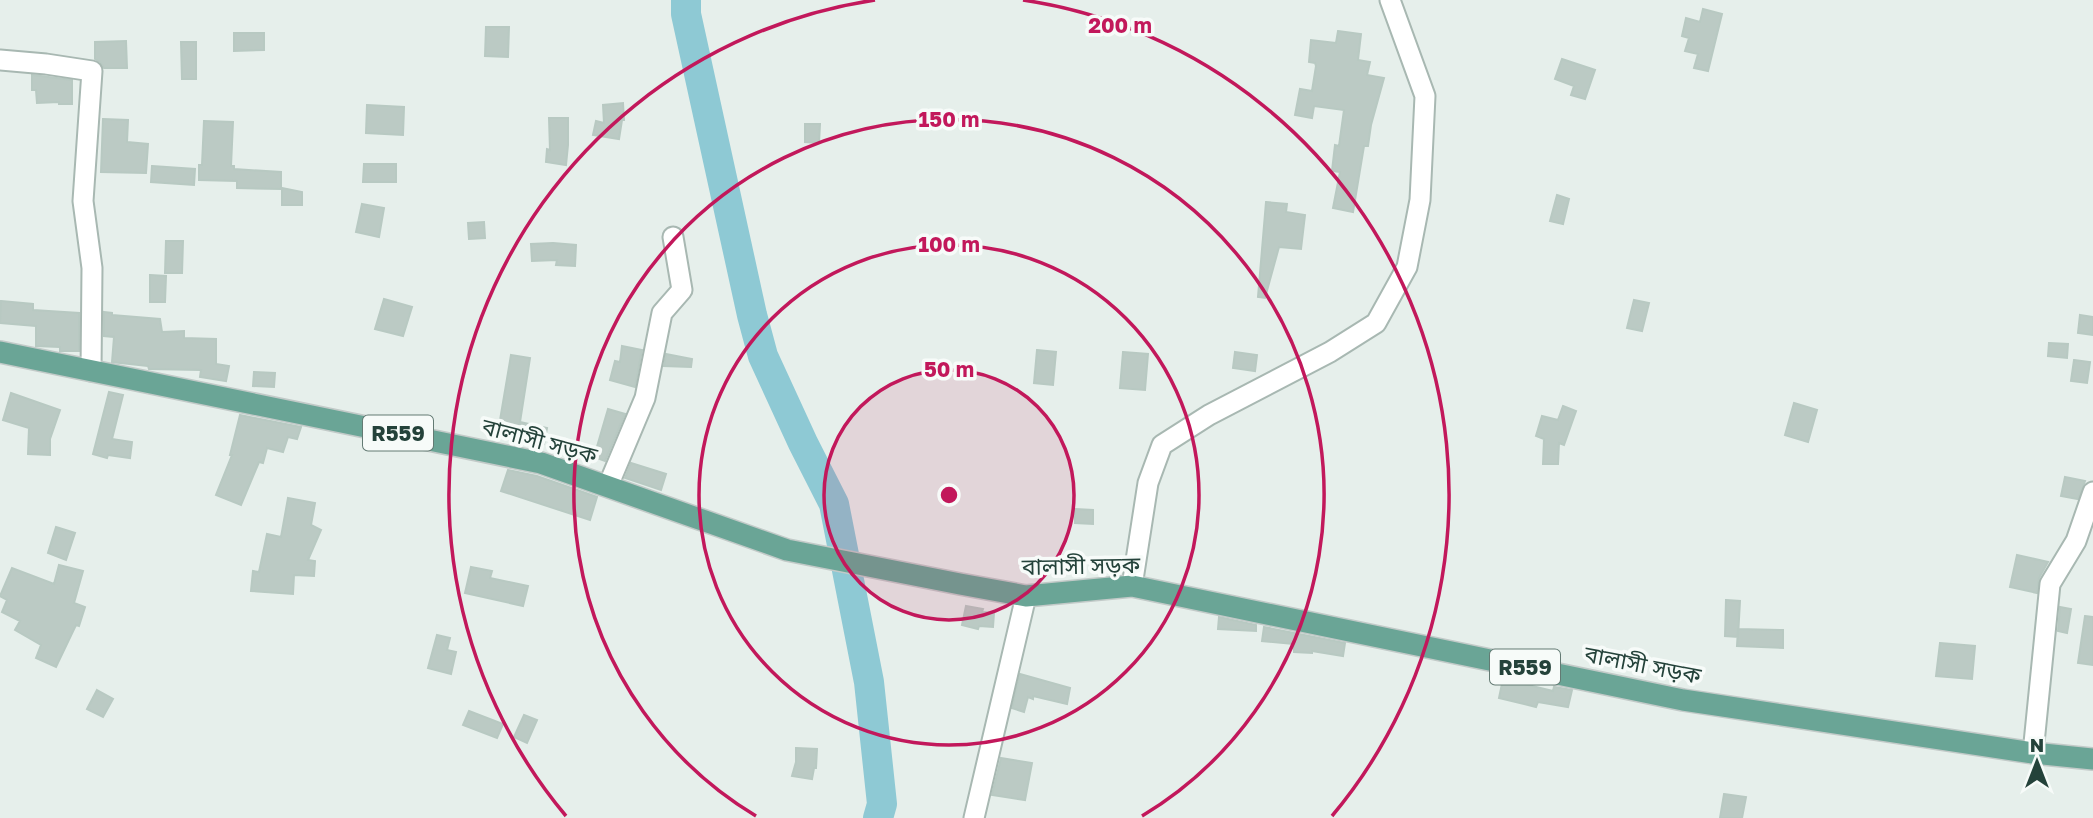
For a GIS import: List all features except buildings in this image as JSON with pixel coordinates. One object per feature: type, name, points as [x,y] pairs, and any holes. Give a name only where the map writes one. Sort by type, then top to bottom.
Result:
[{"type":"main road","name":"বালাসী সড়ক","points":[[0,352],[541,463],[787,550],[960,584],[1026,596],[1132,586],[1683,700],[2033,753],[2093,759]]},
{"type":"street","points":[[1132,586],[1148,483],[1162,445],[1209,415],[1330,352],[1376,323],[1406,267],[1420,200],[1425,96],[1390,0]]},
{"type":"street","points":[[0,60],[92,71],[83,201],[92,268],[91,371]]},
{"type":"street","points":[[608,486],[645,398],[662,313],[682,290],[673,237]]},
{"type":"street","points":[[2033,753],[2050,584],[2076,541],[2093,492]]},
{"type":"street","points":[[974,818],[1026,596]]},
{"type":"waterway","points":[[686,0],[686,14],[763,356],[834,504],[869,682],[882,804],[878,818]]}]
